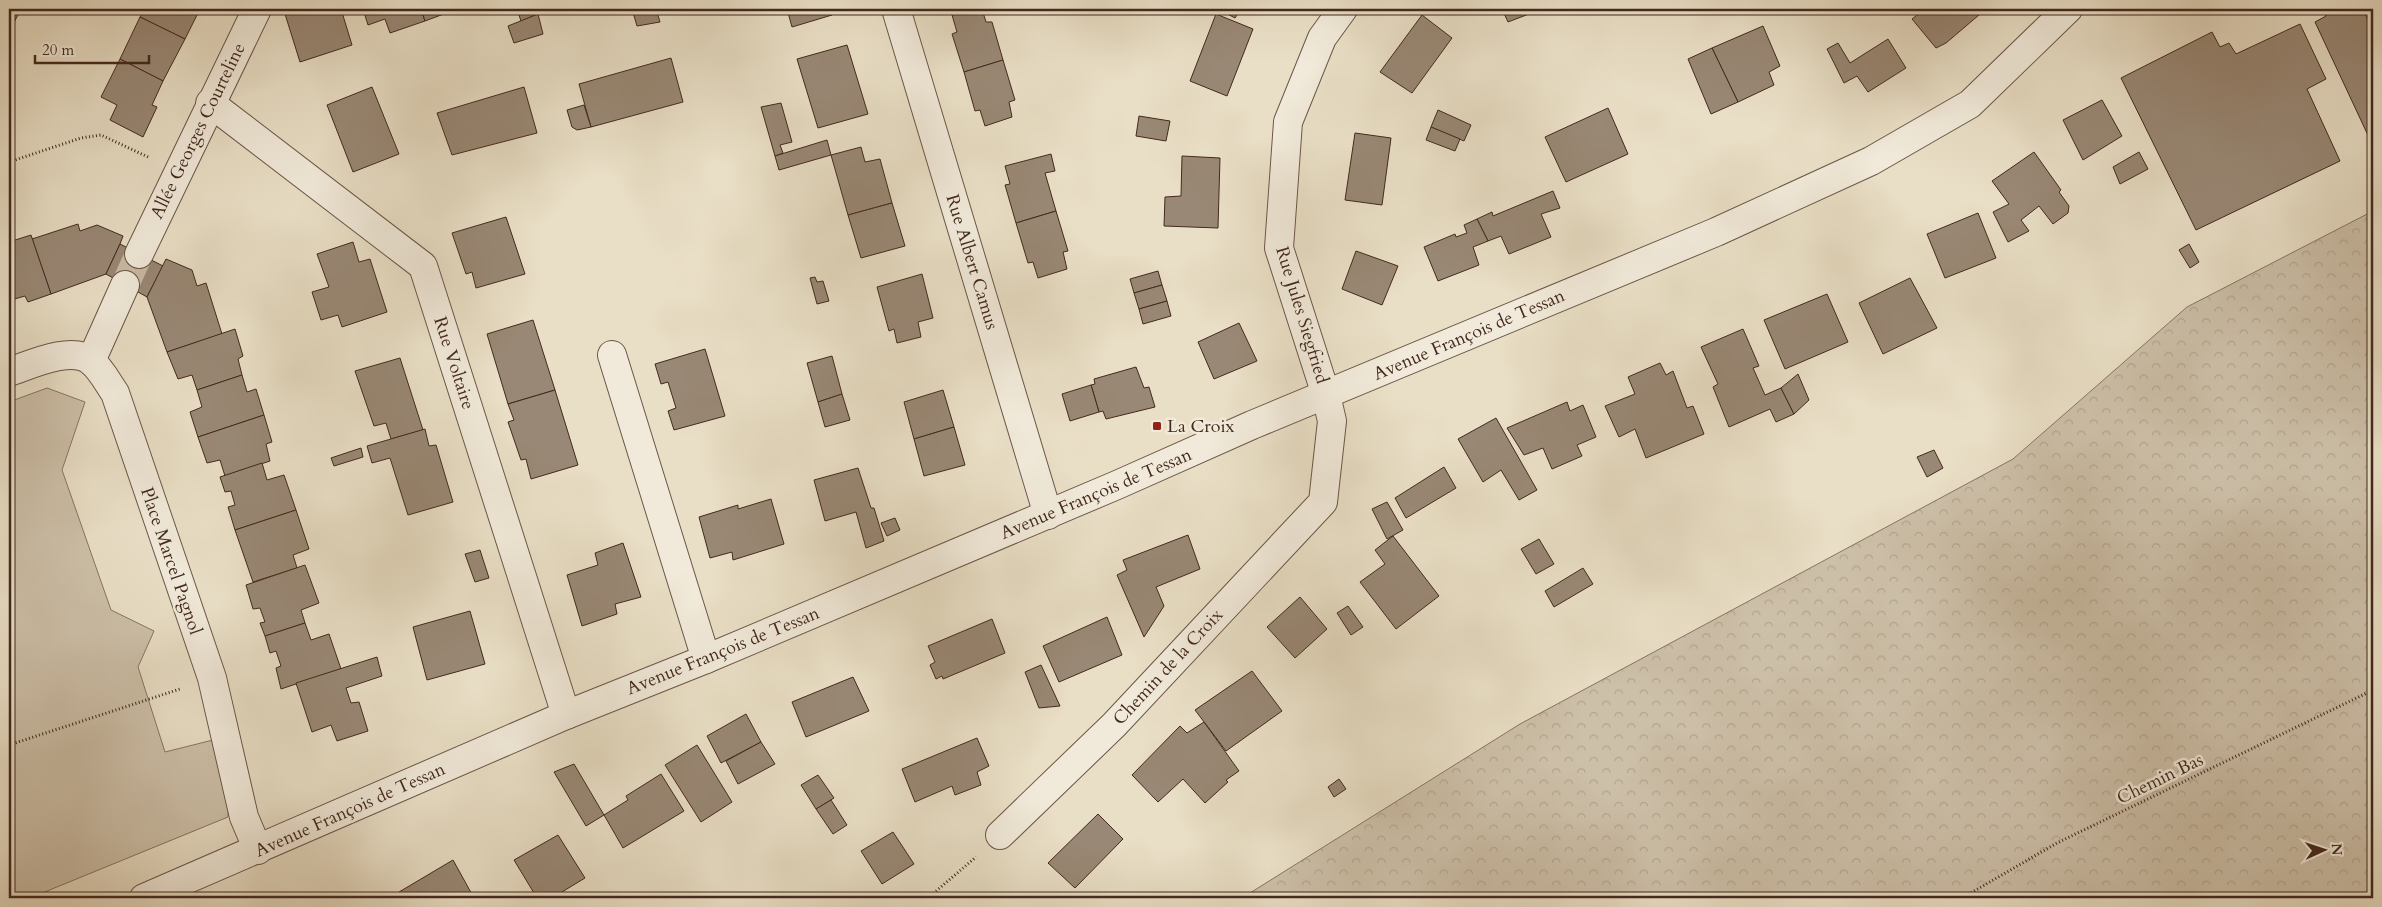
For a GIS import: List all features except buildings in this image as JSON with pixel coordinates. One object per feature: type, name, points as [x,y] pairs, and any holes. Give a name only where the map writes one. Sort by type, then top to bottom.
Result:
[{"type":"street","name":"Allée Georges Courteline","points":[[139,254],[210,103],[257,9]]},
{"type":"street","name":"Rue Albert Camus","points":[[896,9],[1048,515]]},
{"type":"street","name":"Rue Jules Siegfried","points":[[1326,395],[1279,248],[1288,122],[1322,38],[1343,9]]},
{"type":"street","name":"Avenue François de Tessan","points":[[144,898],[566,715],[706,660],[1326,395],[1716,232],[1871,161],[1970,104],[2068,9]]},
{"type":"street","name":"Rue Voltaire","points":[[210,103],[423,266],[566,715]]},
{"type":"street","points":[[9,372],[45,359],[72,354],[91,361],[125,285]]},
{"type":"street","points":[[612,355],[706,660]]},
{"type":"street","name":"Place Marcel Pagnol","points":[[91,361],[115,393],[212,678],[244,817],[258,850]]},
{"type":"street","name":"Chemin de la Croix","points":[[1000,835],[1114,725],[1322,502],[1332,420],[1326,395]]},
{"type":"path","points":[[9,162],[80,138],[101,135],[178,172]]},
{"type":"path","points":[[9,745],[212,678]]},
{"type":"path","name":"Chemin Bas","points":[[1962,898],[2057,843],[2373,690]]},
{"type":"path","points":[[928,898],[1000,835]]},
{"type":"green space","points":[[2373,211],[2373,898],[1242,898],[1520,724],[2013,459],[2187,307]]},
{"type":"green space","points":[[47,388],[85,402],[62,470],[111,610],[154,631],[138,667],[165,752],[213,740],[229,792],[228,817],[30,898],[9,898],[9,402]]},
{"type":"tunnel","points":[[125,285],[139,254]]},
{"type":"place","name":"La Croix","points":[[1157,426]]}]
